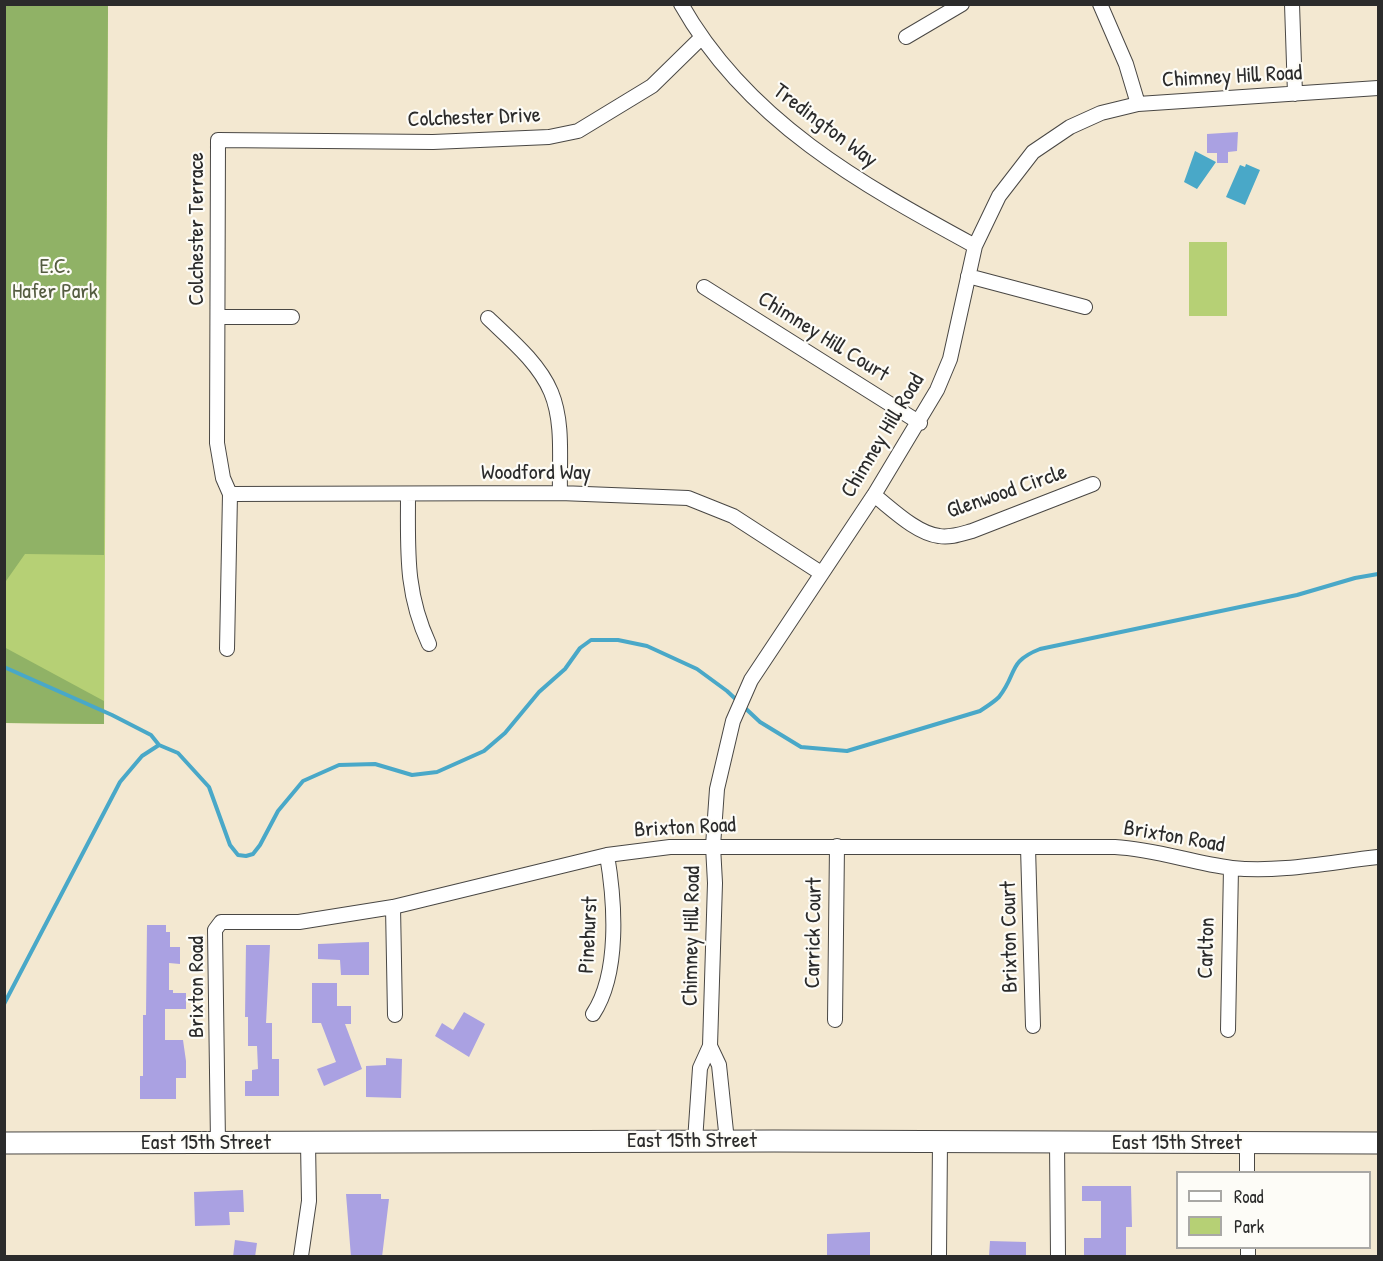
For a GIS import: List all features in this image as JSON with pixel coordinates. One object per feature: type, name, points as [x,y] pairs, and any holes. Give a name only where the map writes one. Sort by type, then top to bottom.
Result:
[{"type":"main road","name":"East 15th Street","points":[[4,1143],[695,1141],[1378,1143]]},
{"type":"street","name":"Tredington Way","points":[[681,4],[700,39],[746,92],[818,153],[898,204],[975,246]]},
{"type":"street","points":[[906,37],[963,4]]},
{"type":"street","points":[[1100,4],[1126,64],[1138,104]]},
{"type":"street","points":[[1292,4],[1295,94]]},
{"type":"street","name":"Colchester Drive","points":[[218,140],[433,142],[505,140],[559,135],[578,131],[652,86],[700,39]]},
{"type":"street","name":"Chimney Hill Road","points":[[710,1047],[715,884],[713,846],[717,789],[733,721],[751,680],[920,423],[950,359],[975,246],[999,196],[1034,152],[1070,127],[1101,113],[1138,104],[1378,88]]},
{"type":"street","name":"Colchester Terrace","points":[[218,140],[217,443],[223,478],[230,494],[227,649]]},
{"type":"street","points":[[968,276],[1085,307]]},
{"type":"street","name":"Chimney Hill Court","points":[[704,287],[920,423]]},
{"type":"street","name":"Colchester Terrace","points":[[218,317],[292,317]]},
{"type":"street","points":[[488,318],[535,366],[551,391],[559,426],[560,493]]},
{"type":"street","name":"Glenwood Circle","points":[[874,495],[915,525],[937,536],[953,536],[972,531],[1093,484]]},
{"type":"street","name":"Woodford Way","points":[[230,494],[560,493],[688,498],[733,516],[821,573]]},
{"type":"street","points":[[408,495],[408,567],[412,602],[429,644]]},
{"type":"street","name":"Carrick Court","points":[[835,1020],[837,846]]},
{"type":"street","name":"Brixton Road","points":[[218,1143],[215,930],[221,922],[299,922],[393,907],[607,855],[670,847],[1148,849],[1231,867],[1267,869],[1378,857]]},
{"type":"street","name":"Brixton Court","points":[[1029,847],[1033,1026]]},
{"type":"street","name":"Pinehurst","points":[[593,1014],[604,997],[610,971],[612,885],[607,855]]},
{"type":"street","name":"Carlton","points":[[1228,1030],[1231,867]]},
{"type":"street","points":[[393,907],[395,1015]]},
{"type":"street","points":[[695,1141],[700,1068],[710,1047]]},
{"type":"street","points":[[710,1047],[719,1065],[727,1141]]},
{"type":"street","points":[[939,1257],[940,1141]]},
{"type":"street","points":[[1057,1142],[1058,1257]]},
{"type":"street","points":[[301,1257],[309,1201],[308,1143]]},
{"type":"street","points":[[1247,1143],[1247,1171]]},
{"type":"green space","name":"E.C. Hafer Park","points":[[4,5],[108,5],[104,555],[25,554],[6,581]]},
{"type":"green space","name":"E.C. Hafer Park","points":[[5,5],[108,5],[104,724],[5,723]]},
{"type":"green space","points":[[1189,242],[1227,242],[1227,316],[1189,316]]},
{"type":"green space","points":[[4,647],[104,701],[104,724],[5,723]]},
{"type":"water","points":[[1195,151],[1216,162],[1197,189],[1184,182]]},
{"type":"water","points":[[1246,164],[1260,170],[1245,205],[1226,197],[1240,165],[1245,167]]},
{"type":"building","points":[[1238,132],[1237,151],[1228,152],[1228,163],[1217,163],[1217,153],[1207,153],[1207,134]]},
{"type":"building","points":[[147,925],[166,925],[166,932],[170,932],[170,947],[180,947],[180,964],[169,963],[169,990],[173,990],[173,993],[186,993],[186,1009],[165,1009],[165,1040],[183,1040],[186,1061],[186,1078],[176,1078],[176,1099],[140,1099],[140,1076],[143,1076],[143,1015],[146,1015]]},
{"type":"building","points":[[369,942],[369,975],[341,975],[340,960],[318,959],[318,944]]},
{"type":"building","points":[[246,945],[270,945],[266,1023],[272,1023],[272,1059],[279,1059],[279,1096],[245,1096],[245,1081],[252,1081],[252,1070],[258,1069],[257,1046],[248,1046],[248,1017],[245,1017]]},
{"type":"building","points":[[312,983],[337,983],[337,1006],[351,1006],[351,1024],[345,1024],[362,1069],[324,1086],[317,1069],[336,1062],[321,1023],[312,1023]]},
{"type":"building","points":[[464,1012],[485,1024],[469,1057],[435,1036],[442,1023],[453,1030]]},
{"type":"building","points":[[386,1058],[402,1059],[401,1098],[366,1097],[366,1066],[386,1065]]},
{"type":"building","points":[[1082,1186],[1131,1186],[1132,1227],[1126,1227],[1126,1257],[1084,1257],[1084,1238],[1101,1238],[1101,1201],[1082,1201]]},
{"type":"building","points":[[243,1190],[244,1212],[229,1212],[230,1225],[195,1226],[194,1192]]},
{"type":"building","points":[[346,1194],[381,1194],[381,1199],[389,1199],[382,1257],[351,1257]]},
{"type":"building","points":[[870,1232],[870,1257],[827,1257],[827,1234]]},
{"type":"building","points":[[235,1240],[257,1243],[255,1257],[233,1257]]},
{"type":"building","points":[[990,1241],[1026,1242],[1026,1257],[989,1257]]},
{"type":"waterway","points":[[4,667],[112,715],[151,735],[159,745],[178,753],[209,787],[230,845],[238,855],[246,856],[253,854],[260,845],[278,811],[303,781],[339,765],[375,764],[412,775],[437,772],[484,751],[505,733],[539,692],[565,669],[580,648],[591,640],[618,640],[647,646],[697,669],[727,691],[760,722],[801,747],[847,751],[980,711],[999,697],[1022,659],[1040,649],[1297,595],[1355,578],[1378,574]]},
{"type":"waterway","points":[[4,1004],[120,782],[142,756],[159,745]]}]
